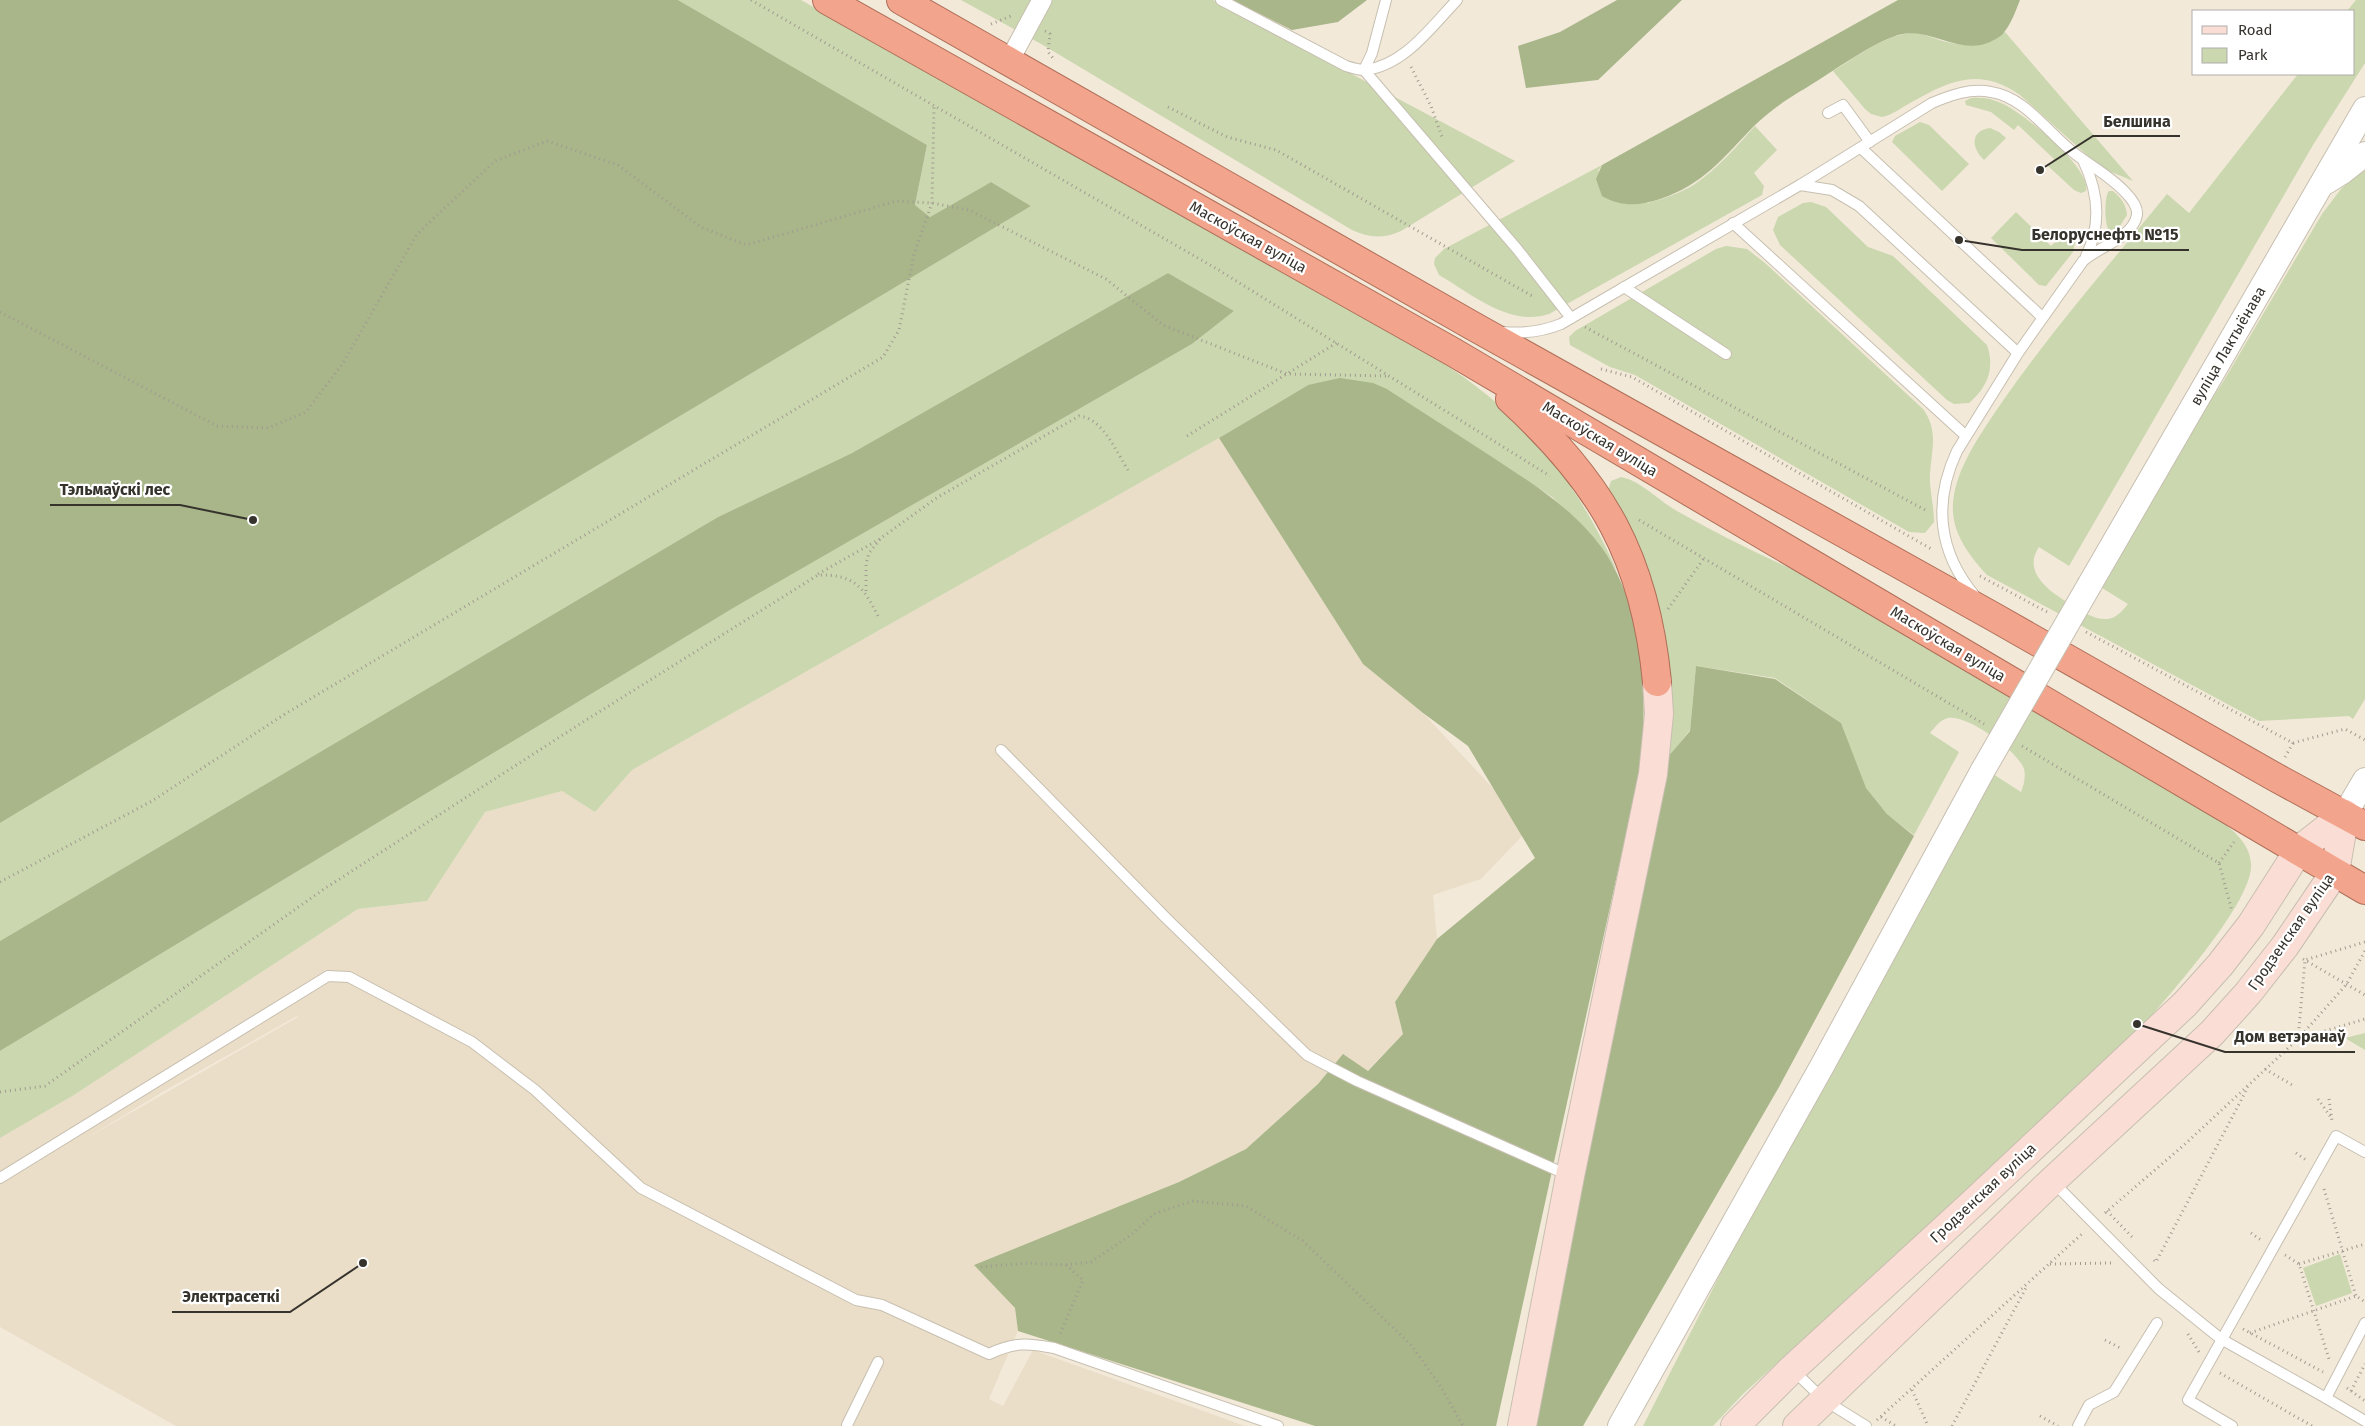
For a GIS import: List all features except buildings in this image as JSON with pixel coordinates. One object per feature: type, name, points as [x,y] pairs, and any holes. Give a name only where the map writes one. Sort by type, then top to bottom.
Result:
[{"type":"highway","name":"Маскоўская вуліца","points":[[827,0],[1453,352],[2365,890]]},
{"type":"highway","points":[[901,0],[1473,326],[2275,777],[2355,820]]},
{"type":"highway","points":[[991,92],[1009,61]]},
{"type":"highway","points":[[1453,352],[1511,400],[1540,427],[1565,454],[1603,504],[1629,558],[1641,592],[1654,651],[1657,682]]},
{"type":"main road","points":[[1522,1426],[1570,1176],[1653,774],[1659,714],[1657,682]]},
{"type":"main road","name":"Гродзенская вуліца","points":[[1736,1426],[1792,1369],[1973,1204],[2185,1004],[2220,965],[2251,925],[2299,850],[2355,820]]},
{"type":"main road","name":"Гродзенская вуліца","points":[[1797,1426],[2052,1181],[2212,1033],[2248,993],[2295,953],[2335,872],[2355,820]]},
{"type":"street","points":[[1009,61],[1042,0]]},
{"type":"street","name":"вуліца Лактыёнава","points":[[1620,1426],[1826,1060],[1983,770],[2365,109]]},
{"type":"street","points":[[2322,184],[2342,172],[2365,154]]},
{"type":"street","points":[[2355,820],[2365,780]]},
{"type":"lane","points":[[1220,0],[1346,66],[1364,70],[1385,64],[1404,54],[1456,0]]},
{"type":"lane","points":[[1364,70],[1372,53],[1386,0]]},
{"type":"lane","points":[[1364,70],[1518,250],[1571,318]]},
{"type":"lane","points":[[1473,326],[1501,332],[1525,334],[1550,328],[1571,318],[1800,185],[1932,103],[1953,94],[1973,91],[1992,92],[2011,98],[2083,159],[2120,187],[2132,200],[2137,211],[2135,222],[2122,236],[2092,253],[2083,261]]},
{"type":"lane","points":[[1828,112],[1840,104],[1843,105],[1865,145],[2042,317]]},
{"type":"lane","points":[[1994,618],[1971,592],[1952,560],[1942,520],[1944,486],[1949,468],[1966,436],[2018,353],[2083,261],[2090,248],[2097,219],[2094,186],[2083,159]]},
{"type":"lane","points":[[1800,185],[1832,190],[1859,206],[2018,353]]},
{"type":"lane","points":[[1733,223],[1966,436]]},
{"type":"lane","points":[[1624,287],[1726,354]]},
{"type":"lane","points":[[1002,750],[1166,919],[1307,1055],[1351,1078],[1570,1176]]},
{"type":"lane","points":[[0,1178],[328,976],[349,978],[472,1042],[535,1090],[641,1188],[856,1300],[882,1305],[989,1354],[1007,1345],[1028,1343],[1054,1348],[1278,1426]]},
{"type":"lane","points":[[2232,1426],[2188,1400],[2336,1136],[2365,1152]]},
{"type":"lane","points":[[2052,1181],[2159,1290],[2221,1340],[2365,1421]]},
{"type":"lane","points":[[2078,1426],[2089,1404],[2114,1392],[2157,1323]]},
{"type":"lane","points":[[2326,1398],[2365,1323]]},
{"type":"lane","points":[[847,1425],[878,1362]]},
{"type":"lane","points":[[1792,1369],[1824,1400],[1866,1426]]},
{"type":"path","points":[[751,0],[1217,269],[1338,342],[1554,478]]},
{"type":"path","points":[[1404,54],[1431,106],[1447,153],[1449,170]]},
{"type":"path","points":[[0,882],[152,801],[285,714],[883,357],[899,330],[914,254],[932,204],[934,107]]},
{"type":"path","points":[[0,312],[217,426],[268,428],[306,412],[343,363],[417,234],[495,161],[547,141],[618,165],[701,226],[746,245],[896,201],[969,210],[1106,279],[1163,325],[1287,374],[1390,376]]},
{"type":"path","points":[[1188,436],[1338,342]]},
{"type":"path","points":[[0,1092],[45,1086],[324,889],[583,722],[818,575],[881,538],[938,497],[1078,416],[1088,417],[1096,422],[1128,470]]},
{"type":"path","points":[[1603,504],[1631,516],[1704,558],[1987,726]]},
{"type":"path","points":[[878,616],[866,592],[865,573],[868,558],[881,538]]},
{"type":"path","points":[[1665,613],[1704,558]]},
{"type":"path","points":[[818,575],[842,577],[866,592]]},
{"type":"path","points":[[2345,729],[2365,740]]},
{"type":"path","points":[[2013,741],[2219,863],[2233,913]]},
{"type":"path","points":[[2285,758],[2293,744]]},
{"type":"path","points":[[2219,863],[2234,842]]},
{"type":"path","points":[[2295,953],[2365,942]]},
{"type":"path","points":[[1871,1426],[2298,1039],[2346,985],[2365,951]]},
{"type":"path","points":[[2295,953],[2365,995]]},
{"type":"path","points":[[2295,953],[2298,1039]]},
{"type":"path","points":[[2298,1039],[2365,1019]]},
{"type":"path","points":[[2265,1069],[2294,1086]]},
{"type":"path","points":[[2156,1262],[2250,1084]]},
{"type":"path","points":[[2318,1099],[2333,1120]]},
{"type":"path","points":[[2328,1128],[2333,1120],[2329,1099]]},
{"type":"path","points":[[2296,1153],[2318,1168],[2356,1296],[2365,1302]]},
{"type":"path","points":[[981,1266],[1027,1263],[1066,1265],[1092,1262],[1131,1235],[1154,1214],[1192,1201],[1246,1206],[1302,1241],[1411,1345],[1441,1386],[1463,1426]]},
{"type":"path","points":[[2107,1211],[2138,1243]]},
{"type":"path","points":[[2251,1233],[2264,1242],[2267,1236]]},
{"type":"path","points":[[2299,1264],[2365,1244]]},
{"type":"path","points":[[2273,1247],[2299,1264],[2336,1379]]},
{"type":"path","points":[[2150,1256],[2161,1269]]},
{"type":"path","points":[[2049,1264],[2117,1263]]},
{"type":"path","points":[[1054,1348],[1083,1280],[1066,1265]]},
{"type":"path","points":[[1952,1426],[2028,1283]]},
{"type":"path","points":[[2250,1333],[2356,1296]]},
{"type":"path","points":[[2230,1323],[2336,1379],[2365,1401]]},
{"type":"path","points":[[2182,1328],[2190,1335],[2207,1366],[2312,1426]]},
{"type":"path","points":[[2105,1340],[2125,1351]]},
{"type":"path","points":[[2351,1391],[2365,1364]]},
{"type":"path","points":[[1912,1390],[1928,1426]]},
{"type":"path","points":[[2040,1416],[2058,1426]]},
{"type":"path","points":[[1881,1418],[1896,1426]]},
{"type":"shaded area","points":[[1219,438],[1363,664],[1423,713],[1501,797],[1523,835],[1481,879],[1433,895],[1437,939],[1395,1002],[1403,1034],[1367,1071],[1343,1055],[1318,1084],[1246,1149],[1179,1182],[974,1265],[1015,1308],[1018,1331],[989,1399],[1003,1406],[1033,1350],[1245,1426],[176,1426],[0,1327],[0,1138],[74,1095],[358,909],[427,901],[485,812],[562,791],[595,812],[632,770]],"holes":[[[298,1017],[80,1142],[166,1090]]]},
{"type":"green space","points":[[0,0],[678,0],[927,145],[915,205],[930,217],[991,182],[1031,206],[0,823]]},
{"type":"green space","points":[[678,0],[801,0],[1440,361],[1498,404],[1545,452],[1584,507],[1617,571],[1589,532],[1552,497],[1387,389],[1308,385],[1219,438],[632,770],[595,812],[562,791],[485,812],[427,901],[358,909],[74,1095],[0,1138],[0,1051],[735,607],[1192,344],[1234,311],[1168,273],[852,453],[718,517],[0,941],[0,823],[1031,206],[991,182],[930,217],[915,205],[927,145]]},
{"type":"green space","points":[[961,0],[1213,0],[1515,161],[1401,231],[1382,236],[1364,235],[1352,230],[1043,45]]},
{"type":"green space","points":[[1232,0],[1367,0],[1338,22],[1292,30]]},
{"type":"green space","points":[[1617,0],[1682,0],[1598,80],[1526,88],[1518,46],[1560,32]]},
{"type":"green space","points":[[1898,0],[2020,0],[2012,20],[2004,33],[1990,42],[1967,46],[1910,33],[1887,39],[1863,52],[1773,110],[1754,126],[1712,169],[1689,186],[1675,193],[1660,199],[1637,204],[1623,204],[1602,196],[1596,179],[1602,165]]},
{"type":"green space","points":[[2356,0],[2365,0],[2365,63],[2313,145],[2069,566],[2039,547],[2034,556],[2036,574],[2041,581],[2056,595],[2093,617],[2102,619],[2113,618],[2128,604],[2094,583],[2138,510],[2223,382],[2322,214],[2341,189],[2365,167],[2365,699],[2353,719],[2349,716],[2259,721],[1987,575],[1960,539],[1954,518],[1954,495],[1966,459],[2000,405],[2060,324],[2167,194],[2189,213],[2297,75],[2355,75],[2355,10],[2348,10]]},
{"type":"green space","points":[[2005,32],[2133,181],[2109,171],[2089,157],[2020,95],[2005,86],[1977,79],[1951,83],[1882,117],[1871,114],[1865,109],[1833,71],[1870,48],[1899,35],[1919,34],[1942,41],[1970,44],[1985,42]]},
{"type":"green space","points":[[1971,98],[1986,98],[1997,101],[2011,108],[2038,128],[2067,155],[2078,169],[2085,181],[2086,191],[2081,193],[2074,190],[2048,166],[2054,159],[2018,125],[2014,130],[1991,112],[1966,105],[1965,101]]},
{"type":"green space","points":[[1920,122],[1929,125],[1969,164],[1942,191],[1892,142],[1895,136]]},
{"type":"green space","points":[[1755,126],[1777,150],[1754,173],[1764,186],[1762,195],[1549,314],[1534,317],[1520,316],[1491,306],[1439,275],[1434,264],[1435,258],[1444,249],[1602,165],[1598,171],[1648,203],[1678,193],[1695,184],[1711,171]]},
{"type":"green space","points":[[1990,128],[2006,138],[1984,160],[1977,151],[1975,141],[1979,133]]},
{"type":"green space","points":[[2109,191],[2113,191],[2121,199],[2126,208],[2127,215],[2120,226],[2110,232],[2105,212]]},
{"type":"green space","points":[[1811,202],[1826,207],[1868,247],[1893,256],[1987,345],[1990,362],[1988,377],[1976,397],[1969,403],[1954,404],[1947,400],[1780,245],[1773,230],[1778,217],[1803,203]]},
{"type":"green space","points":[[2016,212],[2051,246],[2067,232],[2071,232],[2076,238],[2073,252],[2046,286],[2039,285],[1991,238]]},
{"type":"green space","points":[[1726,246],[1747,249],[1765,263],[1923,409],[1932,427],[1933,436],[1930,483],[1934,522],[1925,533],[1909,532],[1635,375],[1610,367],[1570,345],[1569,337],[1575,331],[1716,249]]},
{"type":"green space","points":[[1168,273],[1234,311],[1192,344],[735,607],[0,1051],[0,941],[718,517],[852,453]]},
{"type":"green space","points":[[1340,378],[1373,383],[1387,389],[1535,486],[1578,520],[1602,548],[1616,572],[1627,599],[1635,627],[1640,657],[1643,718],[1639,775],[1496,1426],[1315,1426],[1018,1331],[1015,1308],[974,1265],[1179,1182],[1246,1149],[1318,1084],[1343,1054],[1368,1071],[1403,1034],[1395,1002],[1437,939],[1535,858],[1468,746],[1423,713],[1363,664],[1219,438],[1308,385]]},
{"type":"green space","points":[[1621,477],[1636,483],[1670,507],[1712,530],[1819,581],[2225,824],[2246,846],[2251,864],[2248,882],[2236,906],[2219,932],[2176,987],[2122,1049],[1743,1394],[1713,1426],[1643,1426],[1790,1137],[1993,774],[2021,792],[2025,772],[2020,761],[1991,735],[1956,718],[1943,720],[1930,733],[1959,752],[1914,835],[1888,815],[1864,786],[1841,723],[1775,678],[1696,666],[1690,730],[1667,759],[1608,490],[1611,481]]},
{"type":"green space","points":[[1696,666],[1775,679],[1841,723],[1866,788],[1887,814],[1914,836],[1779,1087],[1583,1426],[1536,1426],[1578,1200],[1667,758],[1690,731]]},
{"type":"green space","points":[[2365,1033],[2365,1050],[2345,1038]]},
{"type":"green space","points":[[2340,1254],[2352,1293],[2316,1306],[2303,1268]]},
{"type":"place","name":"Белшина","points":[[2040,170]]},
{"type":"place","name":"Белоруснефть №15","points":[[1959,240]]},
{"type":"place","name":"Тэльмаўскі лес","points":[[253,520]]},
{"type":"place","name":"Дом ветэранаў","points":[[2137,1024]]},
{"type":"place","name":"Электрасеткі","points":[[363,1263]]}]
